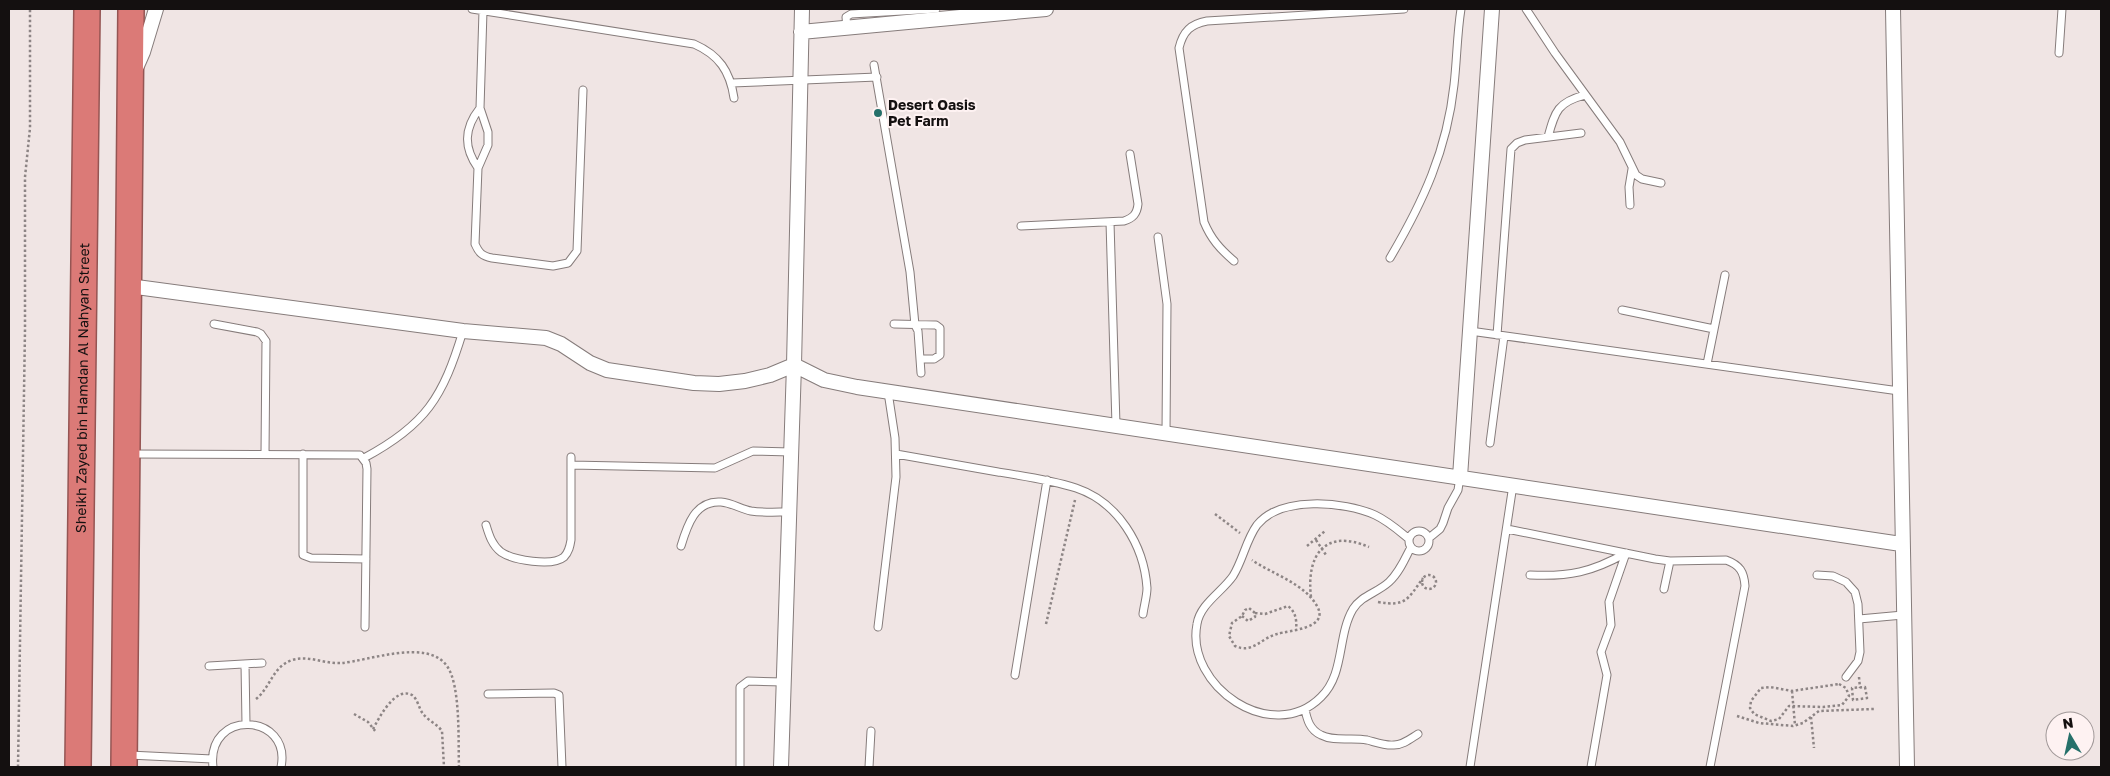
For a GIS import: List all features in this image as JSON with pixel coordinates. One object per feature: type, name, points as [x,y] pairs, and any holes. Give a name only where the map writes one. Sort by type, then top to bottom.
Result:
[{"type":"highway","name":"Sheikh Zayed bin Hamdan Al Nahyan Street","points":[[78,767],[87,9]]},
{"type":"highway","points":[[124,761],[132,78],[131,9]]},
{"type":"street","points":[[132,78],[143,52],[156,9]]},
{"type":"street","points":[[782,767],[802,9]]},
{"type":"street","points":[[801,32],[1046,9]]},
{"type":"street","points":[[1460,476],[1492,9]]},
{"type":"street","points":[[1893,9],[1906,767]]},
{"type":"street","points":[[129,286],[463,332],[546,338],[561,344],[590,363],[607,370],[694,383],[719,384],[745,381],[770,375],[794,365],[824,380],[888,392],[1460,476],[1901,544]]},
{"type":"lane","points":[[472,9],[694,44],[707,50],[718,59],[732,83],[734,98]]},
{"type":"lane","points":[[847,28],[846,17],[851,14],[936,9]]},
{"type":"lane","points":[[1234,261],[1210,237],[1204,222],[1179,48],[1182,37],[1188,28],[1197,23],[1207,21],[1404,9]]},
{"type":"lane","points":[[1390,258],[1414,218],[1433,176],[1446,131],[1454,85],[1461,9]]},
{"type":"lane","points":[[1526,9],[1620,142],[1636,175],[1642,179],[1661,183]]},
{"type":"lane","points":[[2059,53],[2062,9]]},
{"type":"lane","points":[[483,10],[480,108],[488,132],[488,145],[478,168],[475,244],[478,251],[484,256],[553,266],[561,266],[574,258],[577,251],[583,90]]},
{"type":"lane","points":[[874,65],[910,272],[915,325],[918,330],[921,373]]},
{"type":"lane","points":[[732,83],[877,77]]},
{"type":"lane","points":[[1548,137],[1554,115],[1562,104],[1573,98],[1585,95]]},
{"type":"lane","points":[[478,168],[472,159],[467,138],[471,122],[480,108]]},
{"type":"lane","points":[[1490,443],[1500,336],[1511,149],[1517,143],[1525,140],[1581,132]]},
{"type":"lane","points":[[1020,226],[1124,221],[1132,218],[1137,212],[1138,204],[1130,154]]},
{"type":"lane","points":[[1630,205],[1629,186],[1632,169]]},
{"type":"lane","points":[[1110,222],[1116,425]]},
{"type":"lane","points":[[1158,237],[1167,312],[1166,433]]},
{"type":"lane","points":[[1707,364],[1724,275]]},
{"type":"lane","points":[[1622,310],[1714,329]]},
{"type":"lane","points":[[214,324],[257,332],[266,340],[265,454]]},
{"type":"lane","points":[[894,324],[936,325],[941,330],[940,355],[934,359],[920,360]]},
{"type":"lane","points":[[364,458],[400,437],[425,415],[443,387],[463,332]]},
{"type":"lane","points":[[1470,332],[1899,391]]},
{"type":"lane","points":[[878,627],[896,477],[894,422],[888,392]]},
{"type":"lane","points":[[571,465],[708,468],[723,466],[744,454],[753,452],[791,452]]},
{"type":"lane","points":[[127,454],[355,454],[364,458]]},
{"type":"lane","points":[[303,454],[303,555],[311,558],[366,559]]},
{"type":"lane","points":[[896,454],[1047,480],[1078,488],[1100,501],[1113,512],[1135,540],[1144,564],[1147,590],[1143,614]]},
{"type":"lane","points":[[486,525],[493,543],[508,556],[518,559],[550,562],[559,561],[566,556],[571,540],[570,457]]},
{"type":"lane","points":[[364,458],[366,469],[365,627]]},
{"type":"lane","points":[[1429,538],[1440,529],[1448,508],[1458,490],[1460,476]]},
{"type":"lane","points":[[1015,675],[1047,480]]},
{"type":"lane","points":[[1470,767],[1513,485]]},
{"type":"lane","points":[[681,546],[691,517],[699,509],[709,504],[720,502],[752,511],[789,512]]},
{"type":"lane","points":[[1303,504],[1340,506],[1368,513],[1393,525],[1409,539],[1411,547],[1398,572],[1391,581],[1362,599],[1348,619],[1336,670],[1330,684],[1321,697],[1305,709],[1289,715],[1271,716],[1253,711],[1236,702],[1220,689],[1208,675],[1201,662],[1196,636],[1200,614],[1224,588],[1244,554],[1257,525],[1270,513],[1286,506],[1303,504]]},
{"type":"lane","points":[[1507,529],[1670,560],[1726,560],[1735,563],[1741,569],[1745,579],[1745,586],[1710,767]]},
{"type":"lane","points":[[1409,539],[1410,535],[1418,531],[1427,534],[1429,538],[1429,543],[1423,550],[1415,550],[1411,547]]},
{"type":"lane","points":[[1530,575],[1555,577],[1580,573],[1604,565],[1626,553]]},
{"type":"lane","points":[[1591,767],[1607,675],[1601,652],[1610,625],[1609,602],[1626,553]]},
{"type":"lane","points":[[1664,590],[1670,560]]},
{"type":"lane","points":[[1817,575],[1833,576],[1846,582],[1855,592],[1859,619],[1860,652],[1858,661],[1846,677]]},
{"type":"lane","points":[[1859,619],[1903,615]]},
{"type":"lane","points":[[209,666],[262,663]]},
{"type":"lane","points":[[245,664],[246,724]]},
{"type":"lane","points":[[740,767],[740,687],[748,681],[784,682]]},
{"type":"lane","points":[[488,694],[554,693],[559,695],[562,767]]},
{"type":"lane","points":[[1305,709],[1307,719],[1312,728],[1329,738],[1353,738],[1394,746],[1407,742],[1418,734]]},
{"type":"lane","points":[[124,761],[213,763],[213,750],[222,735],[229,729],[246,724],[263,728],[276,740],[282,756],[281,767]]},
{"type":"lane","points":[[869,767],[871,731]]},
{"type":"path","points":[[18,767],[25,330],[25,177],[30,128],[30,9]]},
{"type":"path","points":[[1046,624],[1078,488]]},
{"type":"path","points":[[1215,514],[1249,540]]},
{"type":"path","points":[[1307,546],[1325,531]]},
{"type":"path","points":[[1315,539],[1326,555]]},
{"type":"path","points":[[1311,599],[1310,578],[1315,558],[1321,548],[1331,542],[1352,542],[1369,547]]},
{"type":"path","points":[[1244,554],[1293,584],[1311,599],[1318,607],[1320,614],[1317,621],[1312,625],[1296,631],[1276,634],[1253,648],[1241,649],[1235,646],[1229,636],[1232,623],[1249,608],[1255,613],[1265,614],[1288,606],[1294,613],[1296,631]]},
{"type":"path","points":[[1362,599],[1397,605],[1405,602],[1423,578],[1426,576],[1433,576],[1436,579],[1435,586],[1432,589],[1425,588],[1423,578]]},
{"type":"path","points":[[1242,616],[1248,621],[1254,617],[1255,613]]},
{"type":"path","points":[[246,702],[258,697],[275,671],[292,660],[304,658],[342,663],[411,652],[424,652],[437,656],[450,671],[458,712],[459,767]]},
{"type":"path","points":[[1849,696],[1846,688],[1839,684],[1792,691],[1764,687],[1758,690],[1750,704],[1754,714],[1772,721],[1779,719],[1787,706],[1823,707],[1842,705],[1849,696],[1853,695]]},
{"type":"path","points":[[1865,687],[1866,698],[1854,700],[1853,695],[1852,688],[1865,687]]},
{"type":"path","points":[[1792,691],[1795,725]]},
{"type":"path","points":[[373,728],[392,700],[405,694],[411,695],[415,698],[424,716],[442,731],[444,767]]},
{"type":"path","points":[[1737,716],[1765,724],[1795,725],[1803,723],[1819,711],[1874,709]]},
{"type":"path","points":[[354,714],[376,732]]},
{"type":"path","points":[[1811,716],[1814,748]]},
{"type":"place","name":"Desert Oasis Pet Farm","points":[[878,113]]}]
